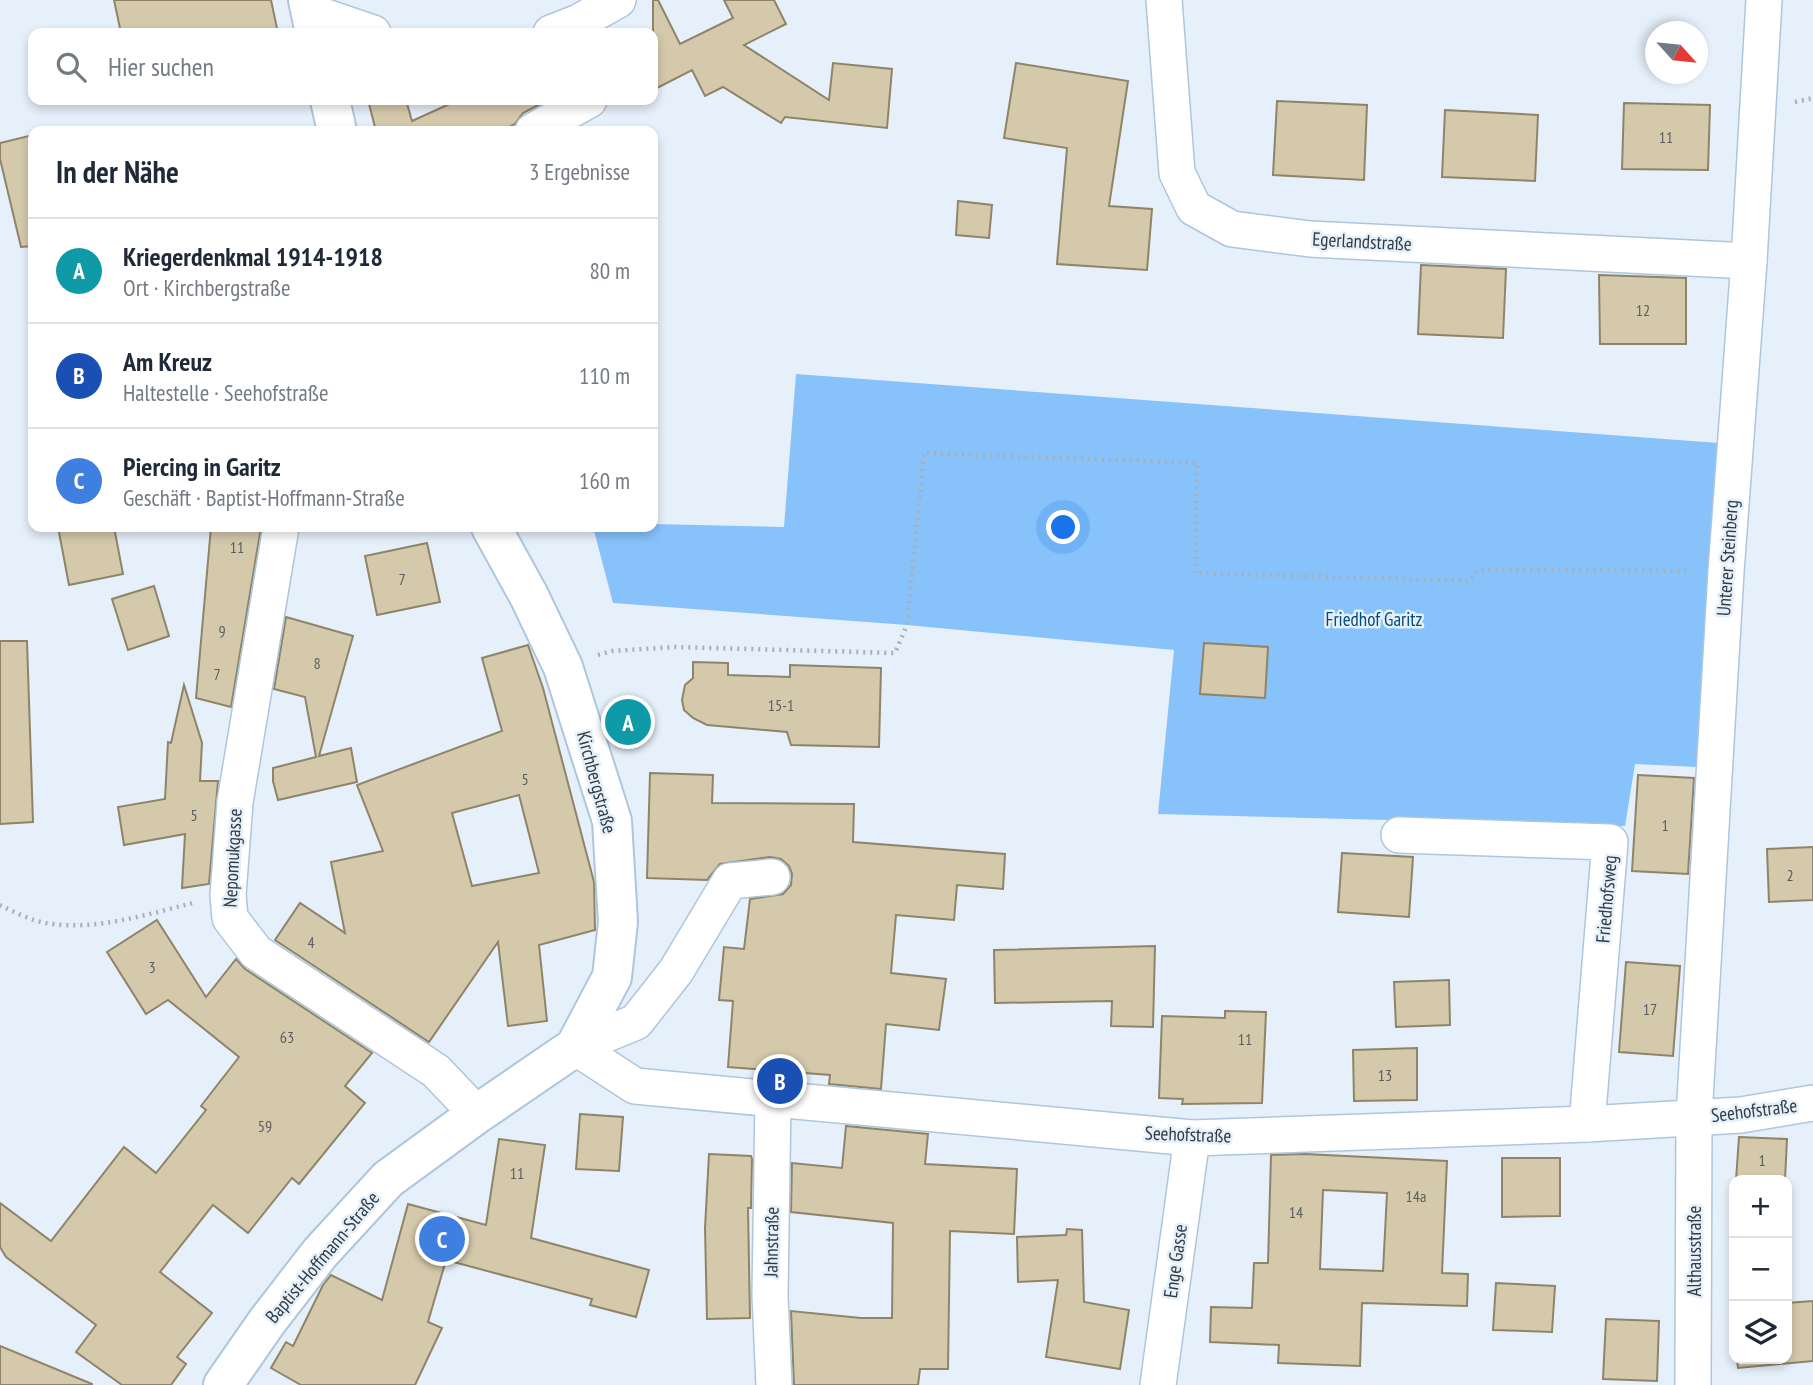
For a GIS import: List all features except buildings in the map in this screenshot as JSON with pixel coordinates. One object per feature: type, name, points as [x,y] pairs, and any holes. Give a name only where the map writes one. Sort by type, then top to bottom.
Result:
[{"type":"street","points":[[568,28],[618,0]]},
{"type":"street","name":"Egerlandstraße","points":[[1164,0],[1177,173],[1194,208],[1231,229],[1310,239],[1749,261]]},
{"type":"street","name":"Unterer Steinberg","points":[[1695,1117],[1726,572],[1749,261],[1764,0]]},
{"type":"street","points":[[312,15],[356,28]]},
{"type":"street","points":[[331,105],[336,126]]},
{"type":"street","points":[[542,126],[580,105]]},
{"type":"street","name":"Nepomukgasse","points":[[280,532],[235,802],[228,895],[230,918],[256,952],[436,1071],[477,1114]]},
{"type":"street","name":"Kirchbergstraße","points":[[494,532],[529,596],[563,667],[612,821],[618,922],[612,977],[575,1047]]},
{"type":"street","name":"Friedhofsweg","points":[[1399,835],[1610,842],[1587,1124]]},
{"type":"street","points":[[575,1047],[636,1022],[676,971],[730,881],[772,877]]},
{"type":"street","name":"Seehofstraße","points":[[575,1047],[635,1086],[1192,1138],[1587,1124],[1741,1115],[1813,1102]]},
{"type":"street","name":"Baptist-Hoffmann-Straße","points":[[223,1385],[320,1253],[388,1179],[575,1047]]},
{"type":"street","name":"Jahnstraße","points":[[773,1099],[770,1296],[775,1385]]},
{"type":"street","name":"Althausstraße","points":[[1693,1385],[1695,1117]]},
{"type":"street","name":"Enge Gasse","points":[[1158,1385],[1192,1138]]},
{"type":"path","points":[[563,667],[612,651],[676,647],[895,653],[907,625],[924,453],[1197,463],[1195,573],[1470,581],[1479,570],[1726,572]]},
{"type":"path","points":[[0,905],[51,924],[88,924],[146,915],[228,895]]},
{"type":"green space","name":"Friedhof Garitz","points":[[796,374],[1718,443],[1697,767],[1635,764],[1625,826],[1158,814],[1174,650],[907,625],[613,603],[594,532],[658,532],[658,524],[784,527]]},
{"type":"place","name":"Kriegerdenkmal 1914-1918","points":[[628,722]]},
{"type":"place","name":"Am Kreuz","points":[[780,1081]]},
{"type":"place","name":"Piercing in Garitz","points":[[442,1239]]}]
